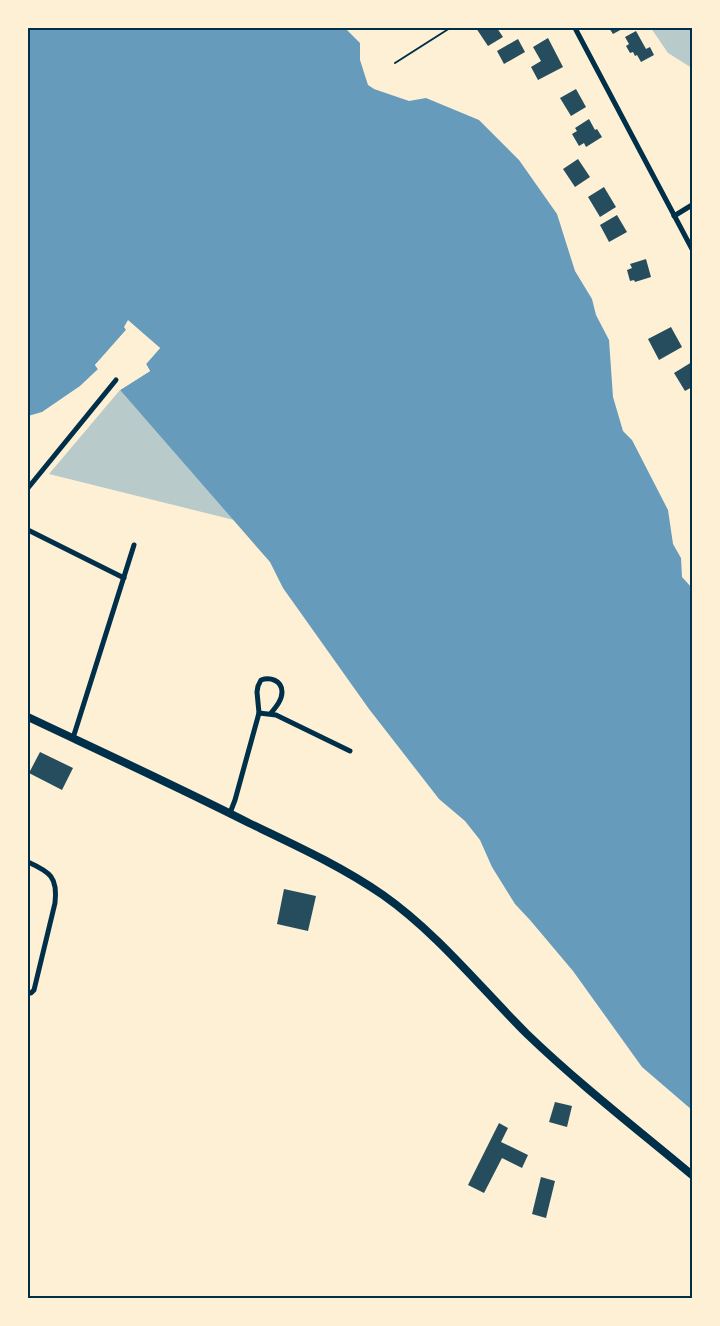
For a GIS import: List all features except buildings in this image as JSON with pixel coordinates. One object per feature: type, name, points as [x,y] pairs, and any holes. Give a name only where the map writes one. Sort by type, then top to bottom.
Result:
[{"type":"main road","points":[[28,717],[230,813],[339,868],[384,896],[425,929],[528,1035],[562,1066],[692,1174]]},
{"type":"street","points":[[575,28],[692,249]]},
{"type":"street","points":[[674,216],[692,205]]},
{"type":"street","points":[[28,488],[116,380]]},
{"type":"street","points":[[28,530],[124,578]]},
{"type":"street","points":[[73,738],[134,545]]},
{"type":"street","points":[[230,813],[259,713],[257,692],[261,680],[270,679],[279,683],[282,692],[279,702],[272,713]]},
{"type":"street","points":[[259,713],[272,713],[282,717],[350,751]]},
{"type":"street","points":[[28,862],[49,874],[54,882],[56,891],[55,903],[34,990],[28,993]]},
{"type":"path","points":[[395,63],[450,28]]},
{"type":"shaded area","points":[[651,28],[692,28],[692,68],[668,53]]},
{"type":"shaded area","points":[[120,390],[234,520],[49,474]]},
{"type":"water","points":[[28,28],[345,28],[360,43],[360,60],[368,85],[374,89],[409,101],[426,98],[479,120],[519,160],[557,214],[575,271],[592,299],[596,315],[609,340],[613,397],[623,431],[632,440],[668,510],[673,544],[681,558],[682,577],[692,588],[692,1110],[642,1067],[573,971],[515,904],[492,867],[480,840],[465,821],[439,799],[369,709],[283,588],[270,562],[120,390],[150,371],[146,364],[160,348],[128,321],[126,330],[95,365],[98,369],[80,386],[42,412],[28,416]]},
{"type":"pier","points":[[128,320],[160,348],[146,364],[150,371],[120,390],[119,388],[147,370],[144,363],[157,348],[129,324],[127,327],[128,331],[98,365],[100,370],[98,369],[95,365],[126,330],[124,327]]}]
